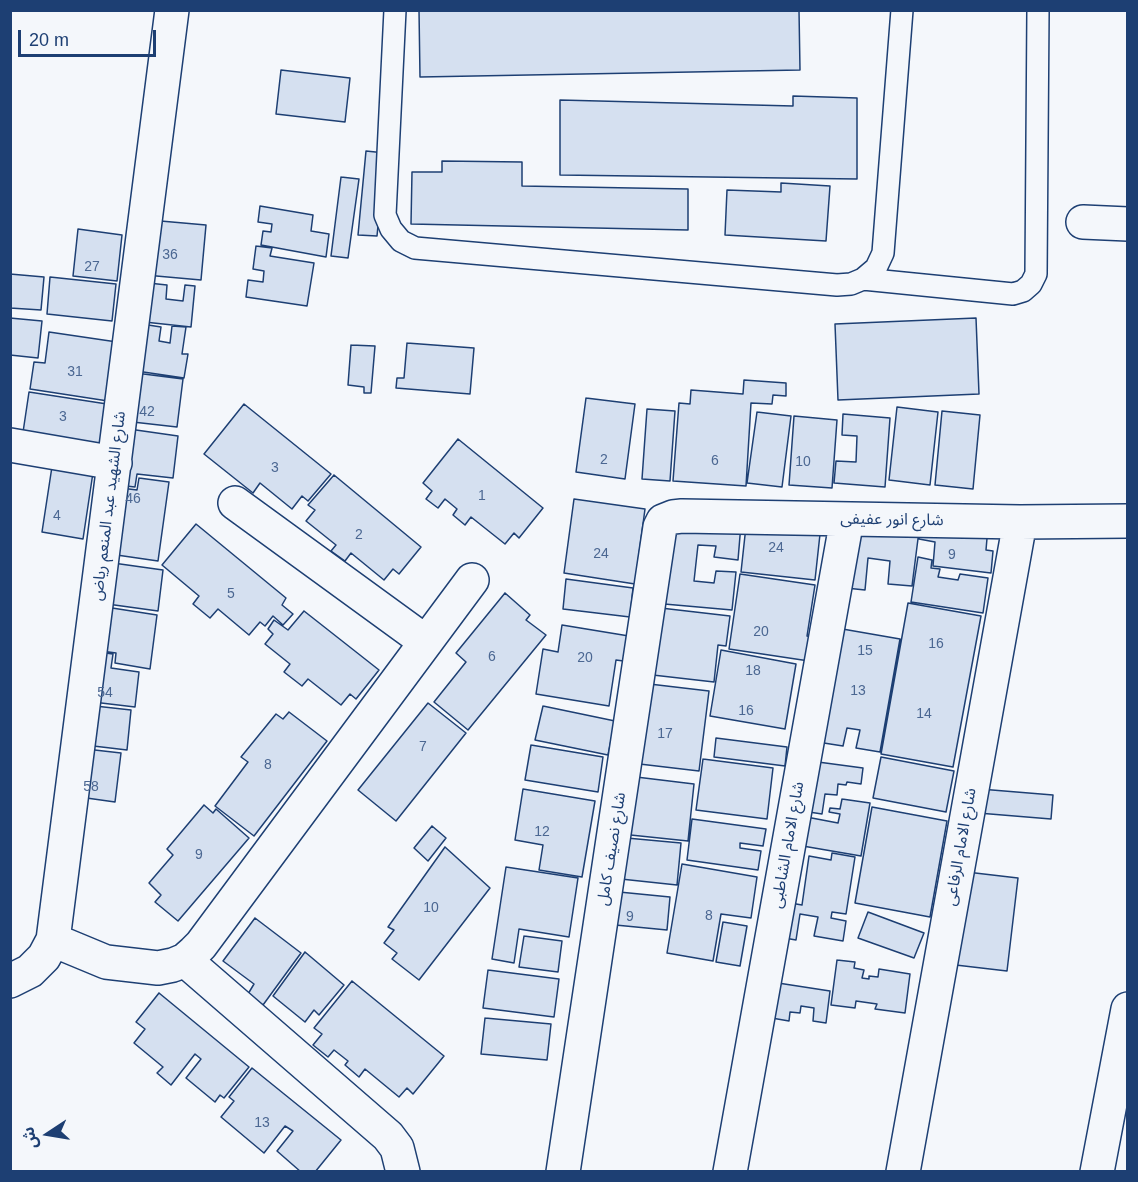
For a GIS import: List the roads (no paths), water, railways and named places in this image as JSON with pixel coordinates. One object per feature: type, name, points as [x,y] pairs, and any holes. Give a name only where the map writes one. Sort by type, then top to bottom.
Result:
[{"type":"street","name":"شارع الشهيد عبد المنعم رياض","points":[[10,981],[30,971],[44,957],[53,940],[172,10]]},
{"type":"street","points":[[1083,222],[1128,224]]},
{"type":"street","points":[[10,445],[115,463]]},
{"type":"street","points":[[235,503],[426,642]]},
{"type":"street","name":"شارع انور عفيفى","points":[[660,527],[669,518],[682,516],[1020,522],[1128,521]]},
{"type":"street","name":"شارع الامام الشاطبى","points":[[730,1172],[847,519]]},
{"type":"street","name":"شارع الامام الرفاعى","points":[[903,1172],[1020,522]]},
{"type":"street","name":"شارع نصيف كامل","points":[[563,1172],[660,527]]},
{"type":"street","points":[[53,940],[106,962],[158,968],[185,960],[201,945],[472,580]]},
{"type":"street","points":[[185,960],[388,1136],[398,1148],[403,1172]]},
{"type":"street","points":[[1097,1172],[1128,1009]]},
{"type":"lane","points":[[395,10],[385,215],[391,229],[401,241],[415,248],[837,285],[851,284],[863,279],[876,268],[883,253],[902,10]]},
{"type":"lane","points":[[863,279],[1013,294],[1023,291],[1031,284],[1036,274],[1038,10]]}]
